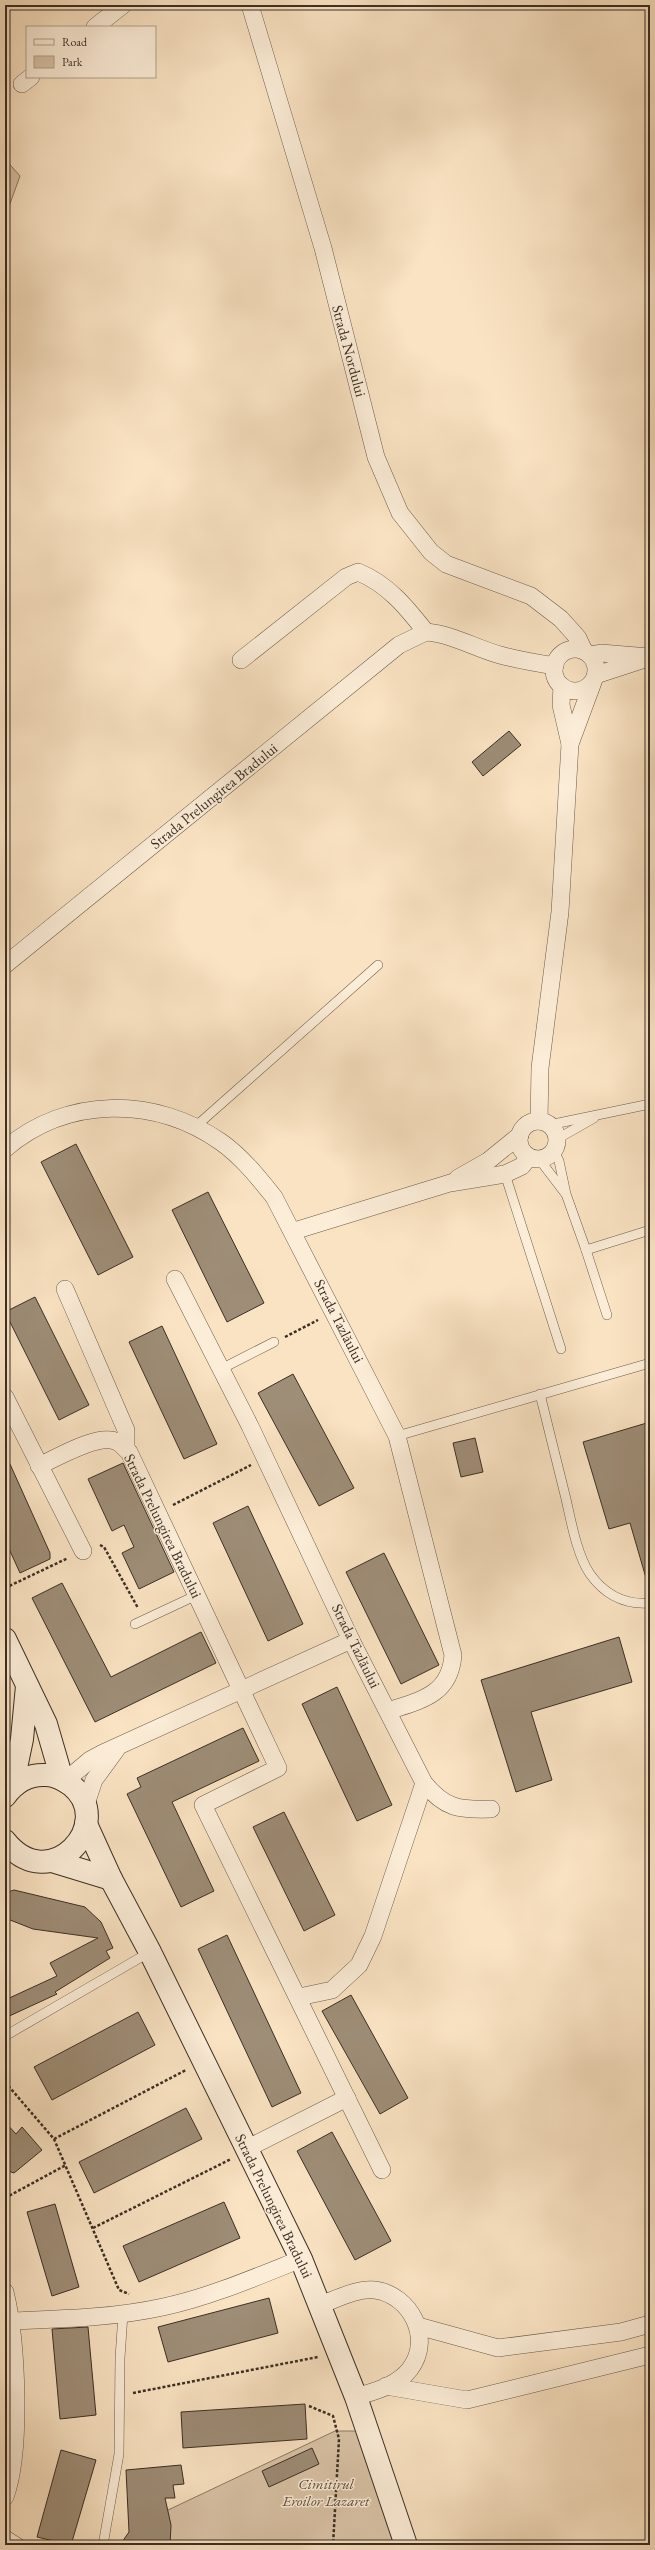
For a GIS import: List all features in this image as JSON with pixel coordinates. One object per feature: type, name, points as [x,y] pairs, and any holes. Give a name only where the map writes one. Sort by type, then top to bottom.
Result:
[{"type":"street","points":[[96,26],[123,5]]},
{"type":"street","name":"Strada Nordului","points":[[250,5],[323,248],[376,457],[400,513],[431,552],[446,564],[531,596],[571,629],[587,653]]},
{"type":"street","points":[[241,660],[346,577],[358,572],[373,578],[402,602],[426,632],[444,634],[464,644],[500,655],[555,666]]},
{"type":"street","points":[[554,615],[567,651]]},
{"type":"street","name":"Strada Prelungirea Bradului","points":[[5,965],[399,646],[426,632]]},
{"type":"street","points":[[576,649],[587,653],[649,657],[594,678],[578,691],[562,686],[557,681],[555,666],[561,655],[567,651],[576,649]]},
{"type":"street","points":[[570,744],[594,678],[594,661],[587,653]]},
{"type":"street","points":[[294,1231],[450,1183],[505,1174],[522,1166],[545,1142],[540,1068],[560,912],[570,744],[561,705],[562,686]]},
{"type":"street","name":"Strada Tazlăului","points":[[5,1149],[51,1119],[103,1107],[143,1110],[195,1127],[221,1142],[246,1164],[274,1196],[294,1231],[397,1436],[453,1655],[452,1671],[445,1684],[423,1699],[388,1711]]},
{"type":"street","points":[[450,1183],[488,1161],[520,1134],[524,1127],[545,1142]]},
{"type":"street","points":[[520,1134],[521,1148],[545,1142]]},
{"type":"street","name":"Strada Tazlăului","points":[[175,1279],[265,1458],[351,1640],[429,1789]]},
{"type":"street","points":[[65,1289],[126,1430],[126,1449]]},
{"type":"street","points":[[5,1397],[83,1551]]},
{"type":"street","name":"Strada Prelungirea Bradului","points":[[39,1466],[92,1442],[104,1439],[116,1441],[129,1452],[278,1768],[203,1805],[382,2170]]},
{"type":"street","points":[[5,1639],[46,1724],[64,1780]]},
{"type":"street","points":[[64,1780],[90,1760],[351,1640]]},
{"type":"street","points":[[8,1792],[22,1739],[27,1684]]},
{"type":"street","points":[[52,1861],[64,1856],[74,1848],[82,1837],[94,1780],[118,1748]]},
{"type":"street","points":[[8,1792],[23,1779],[35,1775],[49,1774],[64,1780]]},
{"type":"street","name":"Strada Prelungirea Bradului","points":[[64,1780],[81,1796],[86,1815],[111,1879],[150,1952],[301,2259],[356,2397],[406,2545]]},
{"type":"street","points":[[298,1997],[332,1990],[359,1965],[373,1936],[429,1789],[448,1805],[463,1810],[491,1809]]},
{"type":"street","points":[[5,1841],[12,1850],[14,1857],[32,1861],[52,1861],[111,1879]]},
{"type":"street","points":[[246,2149],[347,2098]]},
{"type":"street","points":[[10,2321],[123,2314],[164,2307],[218,2291],[301,2259]]},
{"type":"street","points":[[320,2306],[359,2291],[375,2290],[389,2293],[402,2301],[412,2312],[418,2326],[420,2341],[417,2356],[410,2369],[400,2379],[356,2397]]},
{"type":"street","points":[[5,2292],[10,2321],[16,2397],[15,2447],[5,2497]]},
{"type":"street","points":[[418,2326],[498,2348],[622,2332],[650,2324]]},
{"type":"street","points":[[386,2386],[467,2400],[650,2356]]},
{"type":"lane","points":[[195,1127],[378,965]]},
{"type":"lane","points":[[545,1142],[599,1116],[650,1104]]},
{"type":"lane","points":[[545,1142],[599,1116]]},
{"type":"lane","points":[[545,1142],[566,1194],[607,1315]]},
{"type":"lane","points":[[545,1142],[559,1161],[566,1194]]},
{"type":"lane","points":[[505,1174],[561,1349]]},
{"type":"lane","points":[[586,1250],[650,1230]]},
{"type":"lane","points":[[221,1369],[274,1342]]},
{"type":"lane","points":[[397,1436],[650,1363]]},
{"type":"lane","points":[[540,1394],[575,1536],[590,1573],[603,1588],[618,1599],[634,1604],[650,1603]]},
{"type":"lane","points":[[135,1624],[197,1595]]},
{"type":"lane","points":[[5,2036],[150,1952]]},
{"type":"lane","points":[[103,2545],[119,2454],[123,2314]]},
{"type":"lane","points":[[5,2534],[22,2545]]},
{"type":"path","points":[[274,1342],[334,1312]]},
{"type":"path","points":[[158,1512],[265,1458]]},
{"type":"path","points":[[5,1588],[101,1544],[144,1620]]},
{"type":"path","points":[[54,2139],[204,2061]]},
{"type":"path","points":[[5,2082],[54,2139],[119,2290],[134,2296]]},
{"type":"path","points":[[92,2228],[236,2156],[246,2149]]},
{"type":"path","points":[[5,2198],[66,2165]]},
{"type":"path","points":[[120,2395],[338,2353]]},
{"type":"path","points":[[309,2406],[333,2416],[339,2439],[333,2545]]},
{"type":"green space","points":[[5,159],[20,176],[7,212],[5,212]]},
{"type":"green space","name":"Cimitirul Eroilor Lazaret","points":[[335,2431],[359,2431],[400,2545],[147,2545],[149,2519]]},
{"type":"building","points":[[509,731],[521,745],[483,776],[472,762]]},
{"type":"building","points":[[76,1144],[133,1257],[98,1275],[41,1162]]},
{"type":"building","points":[[208,1192],[264,1303],[227,1322],[172,1210]]},
{"type":"building","points":[[35,1297],[89,1405],[59,1420],[5,1312]]},
{"type":"building","points":[[162,1326],[217,1444],[184,1459],[129,1342]]},
{"type":"building","points":[[293,1374],[354,1488],[319,1506],[258,1393]]},
{"type":"building","points":[[650,1422],[650,1578],[646,1578],[630,1523],[609,1529],[583,1442]]},
{"type":"building","points":[[475,1438],[483,1472],[461,1477],[453,1443]]},
{"type":"building","points":[[5,1453],[50,1553],[50,1559],[20,1573],[5,1540]]},
{"type":"building","points":[[123,1463],[174,1572],[139,1589],[122,1553],[134,1547],[124,1525],[112,1531],[88,1479]]},
{"type":"building","points":[[248,1506],[303,1624],[268,1641],[213,1523]]},
{"type":"building","points":[[384,1553],[439,1665],[401,1684],[346,1572]]},
{"type":"building","points":[[62,1583],[111,1677],[201,1632],[216,1663],[95,1722],[32,1598]]},
{"type":"building","points":[[619,1637],[632,1682],[531,1712],[552,1780],[516,1792],[481,1680]]},
{"type":"building","points":[[337,1687],[392,1805],[357,1821],[302,1704]]},
{"type":"building","points":[[243,1728],[259,1761],[172,1802],[214,1891],[181,1907],[127,1794],[141,1787],[137,1778]]},
{"type":"building","points":[[284,1812],[335,1915],[304,1931],[253,1827]]},
{"type":"building","points":[[14,1890],[85,1907],[101,1922],[113,1948],[106,1951],[110,1958],[55,1992],[57,1994],[5,2018],[5,2000],[57,1976],[50,1963],[98,1938],[33,1929],[5,1918],[5,1893]]},
{"type":"building","points":[[227,1935],[301,2093],[272,2107],[198,1949]]},
{"type":"building","points":[[351,1995],[408,2098],[380,2114],[322,2011]]},
{"type":"building","points":[[138,2012],[155,2045],[52,2100],[34,2067]]},
{"type":"building","points":[[186,2108],[202,2139],[94,2193],[79,2162]]},
{"type":"building","points":[[5,2122],[16,2134],[22,2127],[42,2150],[14,2173],[5,2170]]},
{"type":"building","points":[[332,2132],[391,2241],[355,2260],[297,2151]]},
{"type":"building","points":[[224,2202],[240,2238],[139,2282],[123,2246]]},
{"type":"building","points":[[55,2204],[79,2287],[52,2296],[27,2212]]},
{"type":"building","points":[[269,2298],[278,2333],[168,2362],[158,2327]]},
{"type":"building","points":[[88,2327],[96,2415],[60,2419],[52,2329]]},
{"type":"building","points":[[305,2404],[307,2439],[183,2448],[181,2412]]},
{"type":"building","points":[[312,2448],[319,2464],[269,2487],[262,2471]]},
{"type":"building","points":[[61,2450],[96,2460],[71,2545],[37,2537]]},
{"type":"building","points":[[181,2465],[184,2484],[173,2485],[175,2498],[165,2498],[171,2525],[170,2545],[120,2545],[129,2532],[126,2470]]}]
